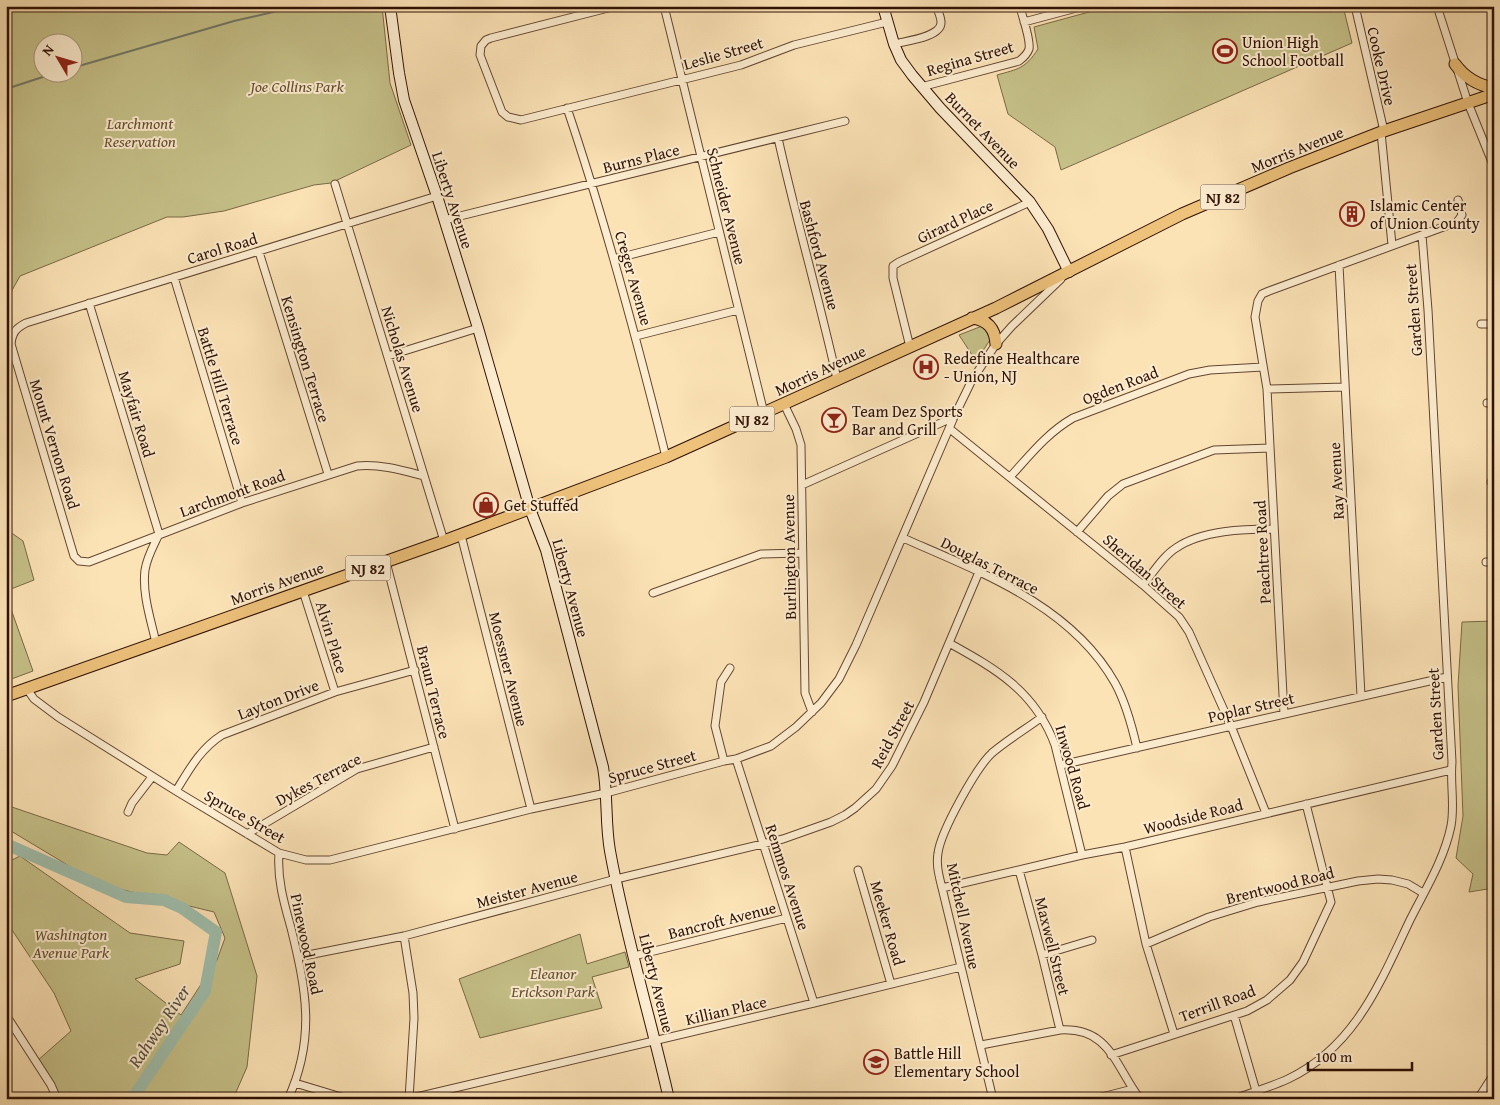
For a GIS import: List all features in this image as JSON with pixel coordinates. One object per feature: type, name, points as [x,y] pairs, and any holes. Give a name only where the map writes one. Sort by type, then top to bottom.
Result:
[{"type":"main road","points":[[1455,64],[1459,71],[1472,82],[1494,88]]},
{"type":"main road","name":"Morris Avenue","points":[[6,696],[461,535],[666,457],[972,318],[1069,272],[1182,214],[1289,168],[1383,131],[1494,94]]},
{"type":"main road","points":[[972,318],[982,320],[989,325],[994,331],[996,344]]},
{"type":"street","name":"Liberty Avenue","points":[[390,6],[404,100],[437,196],[478,328],[530,508],[548,554],[603,767],[608,836],[616,879],[669,1099]]},
{"type":"street","name":"Leslie Street","points":[[616,6],[486,40],[481,46],[480,55],[502,112],[508,118],[521,120],[741,65],[794,46],[887,22]]},
{"type":"street","name":"Schneider Avenue","points":[[664,6],[764,413]]},
{"type":"street","name":"Burnet Avenue","points":[[883,6],[894,44],[901,60],[921,87],[1030,202],[1048,229],[1069,272]]},
{"type":"street","points":[[894,44],[935,33],[940,27],[941,21],[936,6]]},
{"type":"street","points":[[1020,6],[1024,22],[1084,6]]},
{"type":"street","name":"Cooke Drive","points":[[1355,6],[1383,131],[1392,245]]},
{"type":"street","points":[[1437,6],[1468,103],[1494,167]]},
{"type":"street","name":"Regina Street","points":[[921,87],[1019,62],[1026,55],[1029,45],[1024,22]]},
{"type":"street","name":"Creger Avenue","points":[[567,108],[593,184],[636,336],[666,457]]},
{"type":"street","name":"Burns Place","points":[[444,220],[845,121]]},
{"type":"street","name":"Bashford Avenue","points":[[778,138],[837,380]]},
{"type":"street","name":"Nicholas Avenue","points":[[335,184],[444,541]]},
{"type":"street","name":"Carol Road","points":[[17,328],[26,323],[89,303],[437,196]]},
{"type":"street","points":[[1339,265],[1457,222],[1462,215],[1458,200]]},
{"type":"street","name":"Girard Place","points":[[910,346],[893,278],[893,266],[1030,202]]},
{"type":"street","points":[[614,259],[719,232]]},
{"type":"street","name":"Garden Street","points":[[1234,1099],[1287,1080],[1304,1070],[1321,1058],[1348,1032],[1361,1016],[1376,991],[1439,862],[1451,825],[1453,804],[1447,676],[1428,310],[1422,235]]},
{"type":"street","name":"Kensington Terrace","points":[[259,252],[328,474]]},
{"type":"street","name":"Peachtree Road","points":[[1284,714],[1267,388],[1255,318],[1256,308],[1262,294],[1339,265]]},
{"type":"street","name":"Ray Avenue","points":[[1339,265],[1361,696]]},
{"type":"street","name":"Spruce Street","points":[[27,689],[34,699],[58,717],[152,777],[279,853],[306,860],[330,860],[531,809],[606,793],[736,759],[771,746],[796,727],[821,703],[838,679],[856,645],[954,417],[972,380],[996,344],[1012,326],[1069,272]]},
{"type":"street","name":"Battle Hill Terrace","points":[[174,277],[242,503]]},
{"type":"street","name":"Mayfair Road","points":[[89,303],[159,534]]},
{"type":"street","points":[[636,336],[738,310]]},
{"type":"street","points":[[1481,324],[1494,324]]},
{"type":"street","name":"Mount Vernon Road","points":[[17,328],[11,338],[12,351],[74,556],[84,563]]},
{"type":"street","points":[[388,356],[478,328]]},
{"type":"street","name":"Ogden Road","points":[[1010,477],[1049,434],[1073,418],[1189,374],[1210,370],[1263,367]]},
{"type":"street","points":[[1267,388],[1345,387]]},
{"type":"street","name":"Burlington Avenue","points":[[784,404],[796,429],[801,445],[804,693],[812,712]]},
{"type":"street","points":[[802,485],[954,417]]},
{"type":"street","name":"Sheridan Street","points":[[950,429],[1143,585],[1179,617],[1189,632],[1231,726],[1266,813]]},
{"type":"street","points":[[1077,532],[1108,496],[1123,484],[1214,450],[1270,448]]},
{"type":"street","name":"Larchmont Road","points":[[84,563],[242,503],[357,466],[374,465],[390,467],[424,476]]},
{"type":"street","points":[[1143,585],[1176,548],[1197,538],[1230,531],[1274,529]]},
{"type":"street","points":[[156,644],[145,586],[145,570],[149,555],[159,534]]},
{"type":"street","name":"Moessner Avenue","points":[[461,535],[531,809]]},
{"type":"street","name":"Douglas Terrace","points":[[903,538],[1022,593],[1076,635],[1099,659],[1115,684],[1124,703],[1136,748]]},
{"type":"street","points":[[653,593],[761,554],[802,554]]},
{"type":"street","name":"Braun Terrace","points":[[386,562],[455,829]]},
{"type":"street","name":"Reid Street","points":[[762,843],[783,839],[831,822],[855,808],[876,789],[892,766],[924,702],[979,572]]},
{"type":"street","name":"Alvin Place","points":[[304,591],[335,692]]},
{"type":"street","name":"Inwood Road","points":[[949,643],[987,664],[1004,676],[1030,700],[1042,717],[1049,729],[1061,765],[1082,855]]},
{"type":"street","points":[[724,761],[715,726],[721,682],[730,668]]},
{"type":"street","name":"Layton Drive","points":[[176,791],[199,754],[210,742],[222,735],[335,692],[415,670]]},
{"type":"street","name":"Poplar Street","points":[[1061,765],[1447,676]]},
{"type":"street","name":"Mitchell Avenue","points":[[992,1099],[942,888],[938,867],[938,854],[941,840],[980,766],[993,752],[1042,717]]},
{"type":"street","name":"Dykes Terrace","points":[[247,834],[357,769],[434,747]]},
{"type":"street","name":"Remmos Avenue","points":[[736,759],[814,1004]]},
{"type":"street","name":"Woodside Road","points":[[942,888],[1451,770]]},
{"type":"street","points":[[128,812],[132,803],[152,777]]},
{"type":"street","name":"Terrill Road","points":[[1111,1055],[1246,1011],[1267,1000],[1294,975],[1303,962],[1331,902],[1306,804]]},
{"type":"street","name":"Meister Avenue","points":[[298,957],[404,936],[616,879],[762,843]]},
{"type":"street","points":[[1125,847],[1146,944],[1174,1034]]},
{"type":"street","name":"Pinewood Road","points":[[279,853],[280,883],[305,988],[306,1031],[303,1052],[295,1083],[288,1099]]},
{"type":"street","name":"Meeker Road","points":[[858,870],[891,984]]},
{"type":"street","name":"Maxwell Street","points":[[1019,870],[1060,1030]]},
{"type":"street","name":"Brentwood Road","points":[[1146,944],[1209,917],[1258,902],[1363,880],[1386,879],[1408,884],[1423,893]]},
{"type":"street","name":"Bancroft Avenue","points":[[634,956],[787,918]]},
{"type":"street","points":[[404,936],[414,1010],[409,1099]]},
{"type":"street","points":[[1042,954],[1092,940]]},
{"type":"street","name":"Killian Place","points":[[409,1099],[814,1004],[961,967]]},
{"type":"street","points":[[6,1015],[51,1085],[57,1099]]},
{"type":"street","points":[[1234,1015],[1256,1091]]},
{"type":"street","points":[[980,1045],[1060,1030],[1071,1029],[1087,1033],[1102,1041],[1140,1099]]},
{"type":"street","points":[[1478,1099],[1494,1074]]},
{"type":"street","points":[[295,1083],[348,1099]]},
{"type":"street","points":[[1094,1099],[1133,1089]]},
{"type":"green space","name":"Larchmont Reservation","points":[[6,6],[382,6],[390,83],[411,145],[331,183],[314,185],[224,211],[183,217],[167,217],[20,276],[6,301]]},
{"type":"green space","points":[[1103,6],[1343,6],[1352,43],[1061,170],[1055,147],[1008,114],[997,75],[1020,67],[1033,56],[1038,49],[1034,27],[1100,9]]},
{"type":"green space","points":[[982,326],[992,337],[976,361],[959,335]]},
{"type":"green space","points":[[6,529],[23,541],[34,580],[6,591]]},
{"type":"green space","points":[[6,595],[33,671],[6,681]]},
{"type":"green space","points":[[1494,621],[1494,888],[1469,892],[1473,874],[1456,858],[1463,816],[1458,686],[1462,622]]},
{"type":"green space","name":"Washington Avenue Park","points":[[6,805],[147,853],[167,855],[179,842],[225,873],[257,976],[247,1067],[233,1099],[55,1099],[37,1061],[71,1031],[54,993],[6,921],[6,863],[20,856],[130,933],[184,941],[180,964],[135,979],[181,1015],[217,960],[225,938],[214,912],[99,884],[6,828]]},
{"type":"green space","name":"Eleanor Erickson Park","points":[[580,934],[587,964],[625,952],[629,967],[592,977],[602,1008],[480,1038],[459,979]]},
{"type":"waterway","points":[[82,65],[234,21],[282,10],[286,6]]},
{"type":"waterway","points":[[6,89],[32,80]]},
{"type":"waterway","name":"Rahway River","points":[[6,844],[126,897],[164,900],[182,908],[216,932],[205,991],[132,1099]]},
{"type":"place","name":"Union High School Football","points":[[1225,51]]},
{"type":"place","name":"Islamic Center of Union County","points":[[1352,214]]},
{"type":"place","name":"Redefine Healthcare - Union, NJ","points":[[926,367]]},
{"type":"place","name":"Team Dez Sports Bar and Grill","points":[[834,420]]},
{"type":"place","name":"Get Stuffed","points":[[486,505]]},
{"type":"place","name":"Battle Hill Elementary School","points":[[876,1062]]},
{"type":"park label","name":"Joe Collins Park","points":[[297,86]]}]
